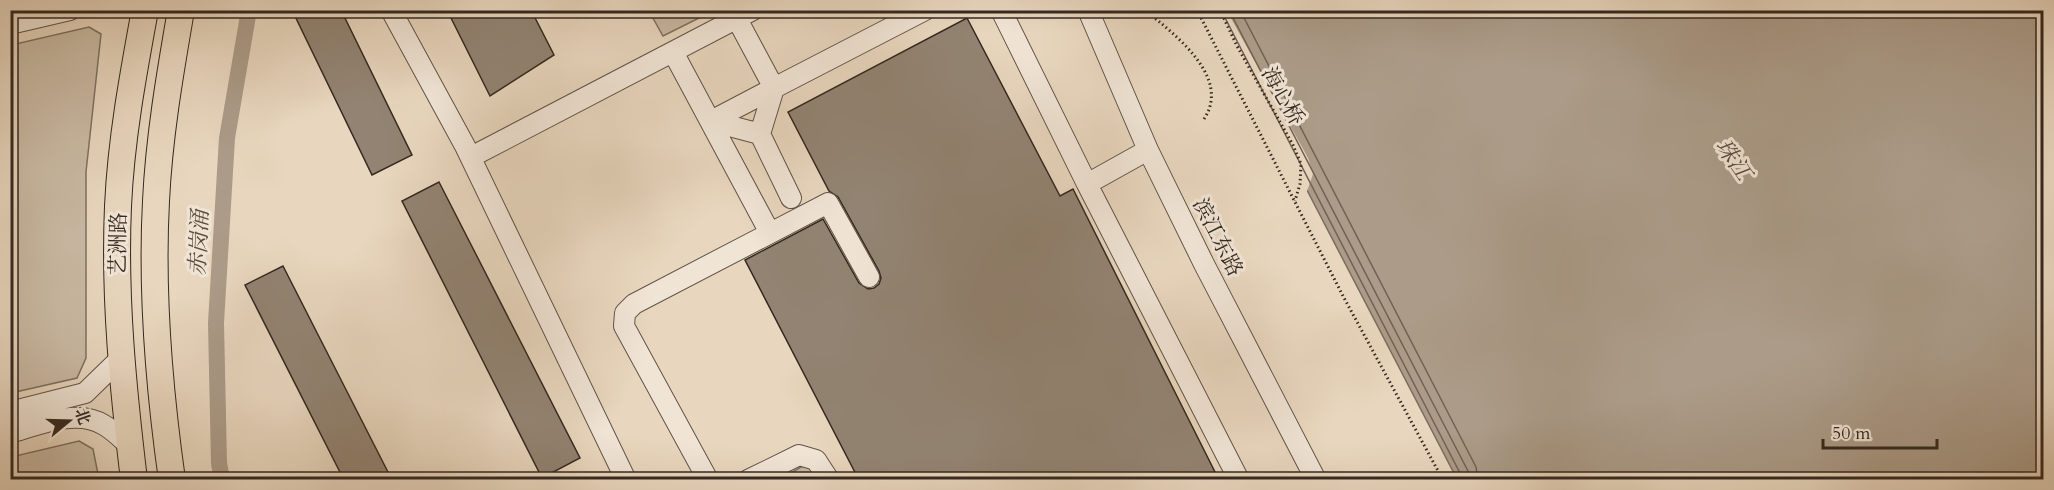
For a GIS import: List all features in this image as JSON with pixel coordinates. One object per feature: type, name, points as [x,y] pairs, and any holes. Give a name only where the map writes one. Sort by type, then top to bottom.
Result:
[{"type":"main road","name":"艺洲路","points":[[134,480],[118,314],[118,203],[131,81],[145,10]]},
{"type":"main road","name":"艺洲路","points":[[172,480],[160,384],[154,270],[156,201],[163,122],[181,10]]},
{"type":"street","points":[[10,24],[70,10]]},
{"type":"street","points":[[391,10],[471,157],[621,478]]},
{"type":"street","points":[[711,122],[925,10]]},
{"type":"street","points":[[1001,10],[1087,184],[1239,480]]},
{"type":"street","name":"滨江东路","points":[[1088,10],[1148,150],[1204,264],[1316,480]]},
{"type":"street","points":[[471,157],[745,15],[774,88],[760,134],[791,198]]},
{"type":"street","points":[[673,52],[770,233]]},
{"type":"street","points":[[711,122],[760,134]]},
{"type":"street","points":[[1087,184],[1148,150]]},
{"type":"street","points":[[708,480],[624,326],[625,314],[634,304],[828,203],[869,277]]},
{"type":"street","points":[[10,412],[85,393],[121,358]]},
{"type":"street","points":[[10,433],[77,417],[104,425],[130,446]]},
{"type":"street","points":[[748,480],[799,455],[816,460],[830,480]]},
{"type":"path","points":[[1145,10],[1185,47],[1205,71],[1213,99],[1210,111],[1204,119]]},
{"type":"path","points":[[1152,10],[1154,18]]},
{"type":"path","points":[[1197,10],[1343,296],[1443,480]]},
{"type":"path","name":"海心桥","points":[[1220,10],[1301,164],[1300,184],[1295,201]]},
{"type":"shaded area","points":[[649,11],[713,11],[663,36]]},
{"type":"shaded area","points":[[89,27],[101,34],[86,172],[86,358],[77,378],[11,393],[11,45]]},
{"type":"shaded area","points":[[79,441],[93,449],[99,479],[11,479],[11,457]]},
{"type":"shaded area","points":[[810,465],[822,480],[779,480],[801,467]]},
{"type":"water","name":"珠江","points":[[1214,11],[2043,11],[2043,479],[1457,479]]},
{"type":"pier","points":[[1211,10],[1227,11],[1308,158],[1313,174],[1306,194]]},
{"type":"building","points":[[292,10],[341,10],[412,155],[372,175]]},
{"type":"building","points":[[447,10],[531,10],[554,55],[490,96]]},
{"type":"building","points":[[967,18],[1060,196],[1073,189],[1219,480],[859,480],[745,260],[823,219],[859,283],[868,289],[879,284],[881,278],[879,271],[838,197],[829,191],[788,112]]},
{"type":"building","points":[[439,182],[580,458],[542,478],[402,201]]},
{"type":"building","points":[[283,266],[392,480],[344,480],[245,285]]},
{"type":"waterway","name":"赤岗涌","points":[[222,480],[219,463],[216,323],[227,138],[249,10]]}]
